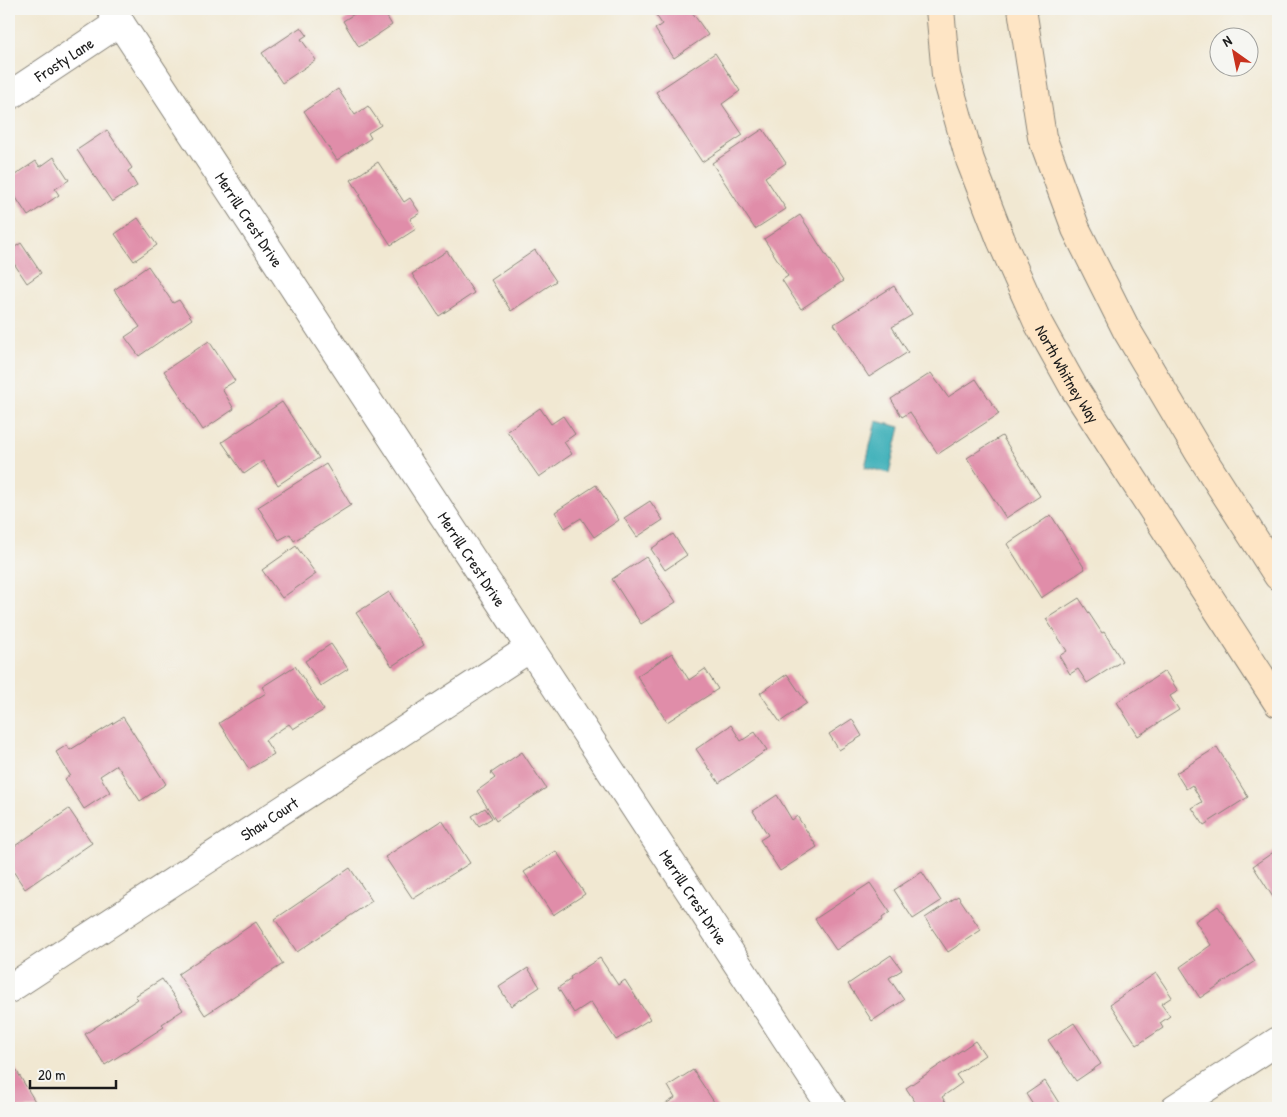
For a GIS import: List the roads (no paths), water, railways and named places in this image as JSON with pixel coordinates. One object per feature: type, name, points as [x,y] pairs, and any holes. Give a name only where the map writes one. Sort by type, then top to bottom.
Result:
[{"type":"main road","name":"North Whitney Way","points":[[940,9],[946,74],[970,160],[1000,240],[1038,323],[1074,388],[1278,703]]},
{"type":"main road","points":[[1022,9],[1042,138],[1076,229],[1126,329],[1200,454],[1278,576]]},
{"type":"street","name":"Frosty Lane","points":[[9,96],[115,16]]},
{"type":"street","name":"Merrill Crest Drive","points":[[115,16],[832,1108]]},
{"type":"street","name":"Shaw Court","points":[[9,989],[530,648]]},
{"type":"street","points":[[1175,1108],[1278,1041]]},
{"type":"water","points":[[876,421],[900,427],[889,473],[865,467]]}]
